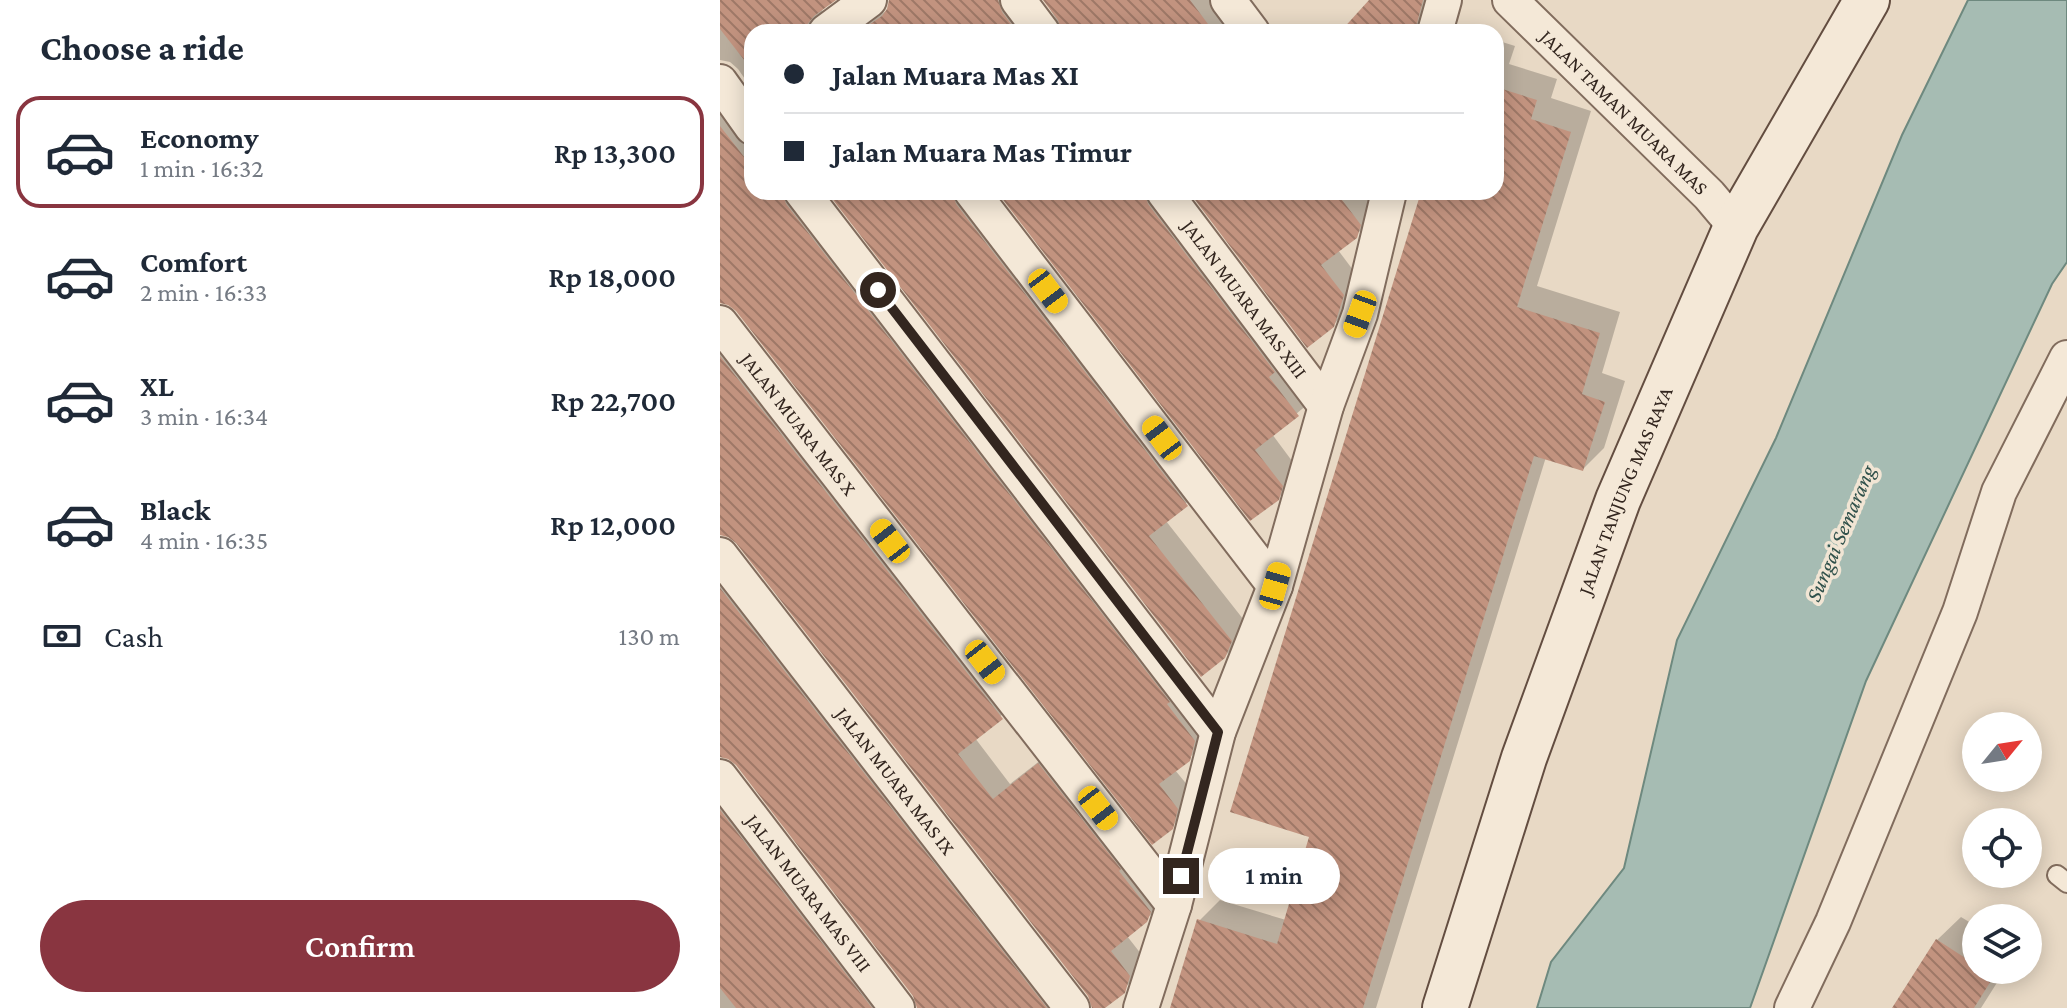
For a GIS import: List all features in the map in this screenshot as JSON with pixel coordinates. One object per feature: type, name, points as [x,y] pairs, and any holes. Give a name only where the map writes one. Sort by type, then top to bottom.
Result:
[{"type":"street","points":[[843,24],[869,0]]},
{"type":"street","points":[[1018,0],[1036,24]]},
{"type":"street","points":[[1228,0],[1246,24]]},
{"type":"street","points":[[1437,24],[1444,0]]},
{"type":"street","name":"JALAN TAMAN MUARA MAS","points":[[1510,0],[1709,195],[1736,227]]},
{"type":"street","name":"JALAN TANJUNG MAS RAYA","points":[[1445,1008],[1524,758],[1613,514],[1736,227],[1867,0]]},
{"type":"street","points":[[808,200],[1218,732]]},
{"type":"street","points":[[978,200],[1275,586]]},
{"type":"street","name":"JALAN MUARA MAS XIII","points":[[1170,200],[1326,406]]},
{"type":"street","points":[[1141,1008],[1174,905],[1218,732],[1275,586],[1326,406],[1360,314],[1383,200]]},
{"type":"street","name":"JALAN MUARA MAS X","points":[[720,323],[1174,905]]},
{"type":"street","points":[[1792,1008],[1833,922],[1960,612],[1999,492],[2067,358]]},
{"type":"street","name":"JALAN MUARA MAS IX","points":[[720,555],[1072,1008]]},
{"type":"street","name":"JALAN MUARA MAS VIII","points":[[720,777],[897,1008]]},
{"type":"water","name":"Sungai Semarang","points":[[1968,0],[2067,0],[2067,262],[2052,284],[1866,681],[1750,1008],[1537,1008],[1551,962],[1624,868],[1677,640],[1776,438],[1902,135]]},
{"type":"building","points":[[720,0],[836,0],[808,24],[744,24],[744,60],[720,29]]},
{"type":"building","points":[[889,0],[998,0],[1011,24],[870,24],[887,9]]},
{"type":"building","points":[[1043,0],[1190,0],[1208,24],[1059,24]]},
{"type":"building","points":[[1369,0],[1423,0],[1417,24],[1347,24]]},
{"type":"building","points":[[1504,90],[1537,100],[1531,119],[1571,132],[1517,307],[1600,333],[1582,394],[1605,402],[1583,471],[1534,456],[1363,1008],[1170,1008],[1197,919],[1277,944],[1309,837],[1230,812],[1419,200],[1504,200]]},
{"type":"building","points":[[720,126],[744,157],[744,200],[785,200],[1170,702],[1167,704],[1195,741],[1190,761],[1159,784],[1178,809],[1173,829],[1152,845],[736,311],[720,303]]},
{"type":"building","points":[[833,200],[955,200],[1188,506],[1149,536],[1232,641],[1225,658],[1201,677]]},
{"type":"building","points":[[1003,200],[1147,200],[1275,372],[1269,377],[1299,416],[1255,450],[1283,486],[1279,500],[1250,521]]},
{"type":"building","points":[[1195,200],[1342,200],[1361,225],[1357,238],[1321,265],[1344,295],[1334,327],[1307,348]]},
{"type":"building","points":[[720,356],[1003,719],[958,754],[993,799],[1038,763],[1151,912],[1147,922],[1111,951],[1130,976],[1125,993],[1105,1008],[1092,1008],[1088,996],[736,543],[720,535]]},
{"type":"building","points":[[720,588],[1047,1008],[917,1008],[913,996],[736,765],[720,757]]},
{"type":"building","points":[[720,810],[872,1008],[736,1008],[720,988]]},
{"type":"building","points":[[1936,939],[1962,956],[1962,984],[1989,984],[1974,1008],[1892,1008]]},
{"type":"route","points":[[878,290],[1218,732],[1181,876]]}]
